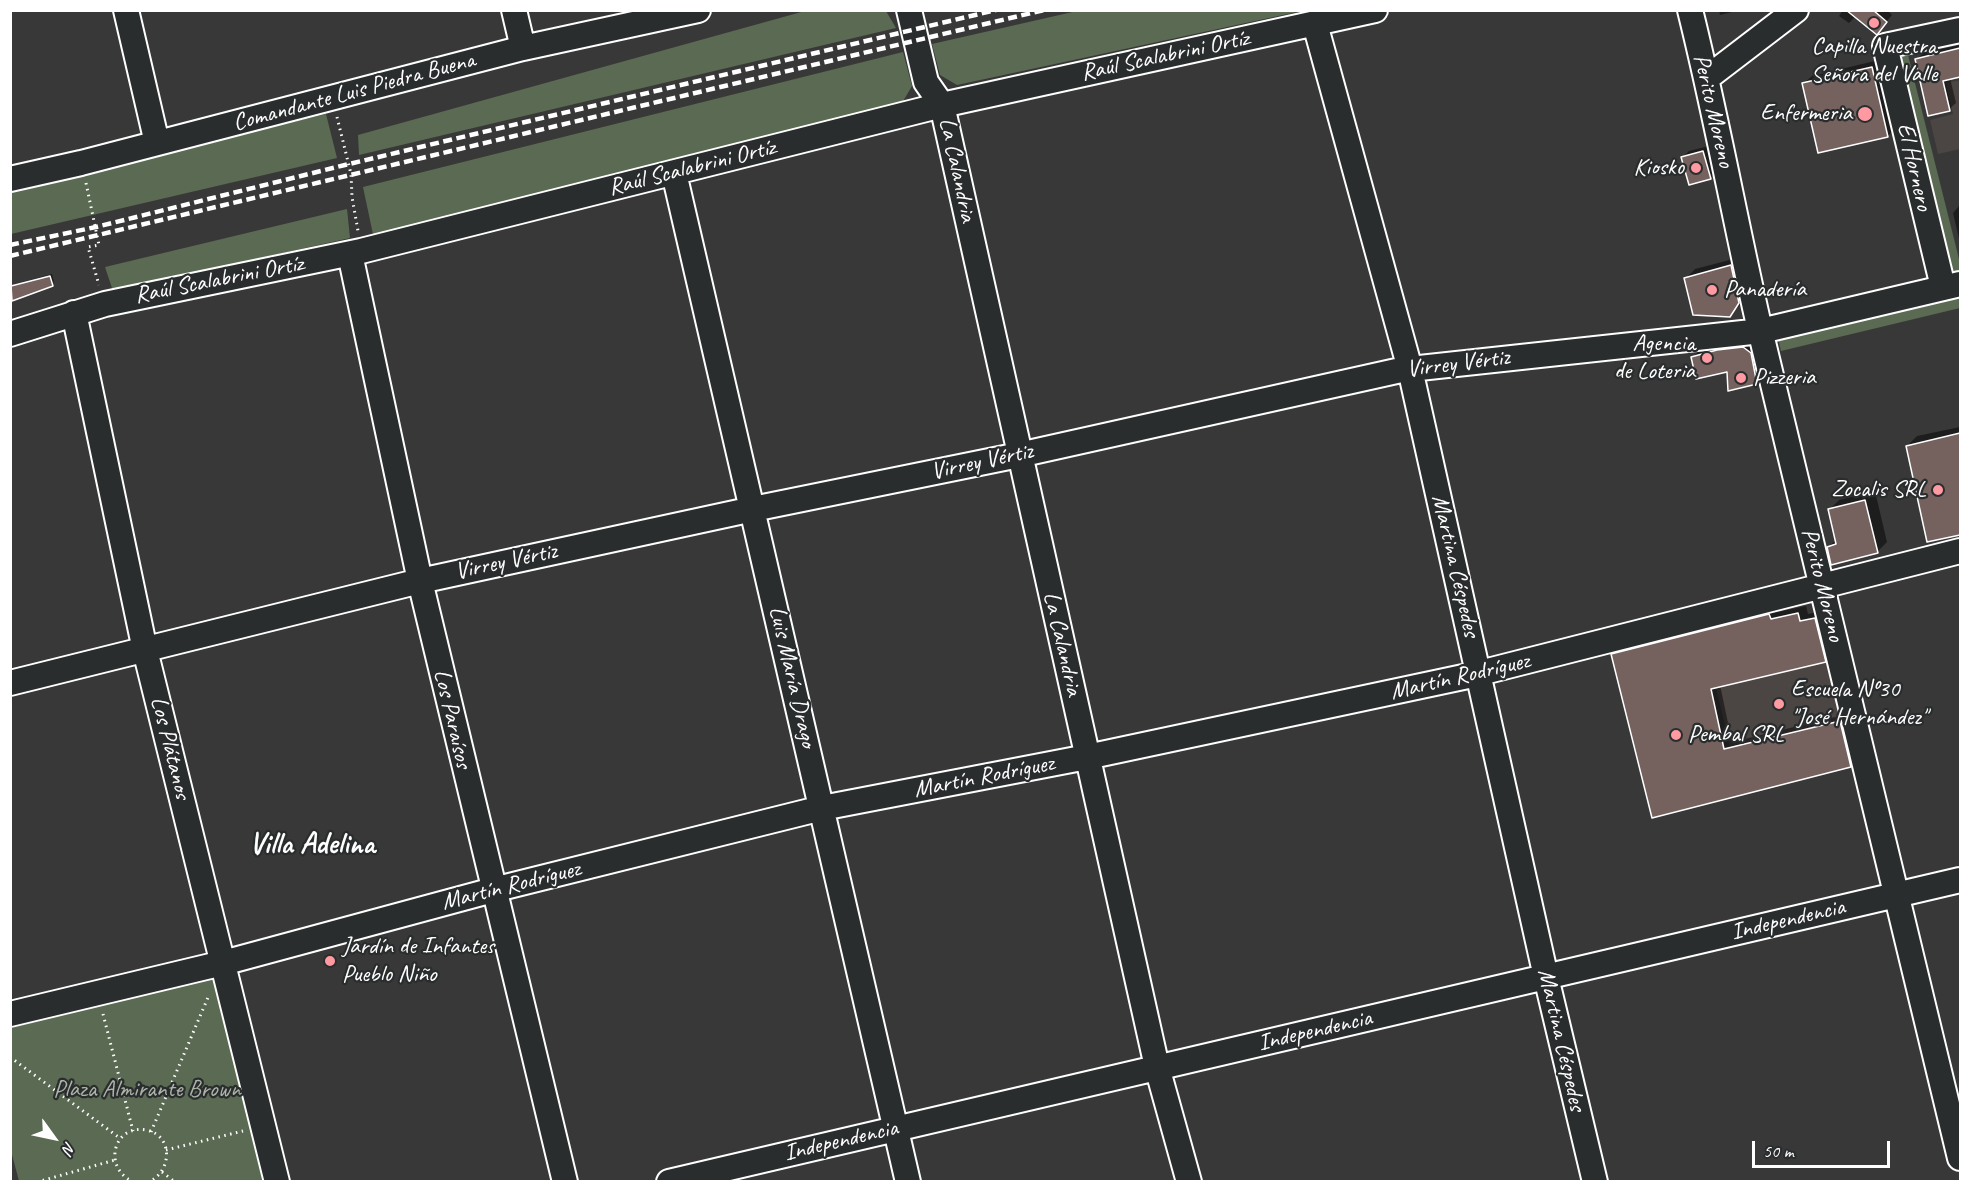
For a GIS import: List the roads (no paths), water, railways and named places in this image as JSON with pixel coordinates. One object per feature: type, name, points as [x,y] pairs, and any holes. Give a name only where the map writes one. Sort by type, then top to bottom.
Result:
[{"type":"street","points":[[126,10],[157,143]]},
{"type":"street","points":[[514,10],[523,48]]},
{"type":"street","name":"Comandante Luis Piedra Buena","points":[[10,179],[81,163],[523,48],[698,10]]},
{"type":"street","points":[[909,10],[926,82],[942,105]]},
{"type":"street","name":"Raúl Scalabrini Ortíz","points":[[10,334],[105,303],[356,252],[942,105],[1375,10]]},
{"type":"street","name":"Perito Moreno","points":[[1690,10],[1707,78],[1761,331],[1899,894],[1960,1158]]},
{"type":"street","points":[[1707,78],[1796,10]]},
{"type":"street","name":"Martina Céspedes","points":[[1315,24],[1410,369],[1546,977],[1595,1182]]},
{"type":"street","name":"El Hornero","points":[[1952,286],[1885,46],[1960,30]]},
{"type":"street","name":"La Calandria","points":[[942,105],[1157,1067],[1189,1182]]},
{"type":"street","name":"Luis María Drago","points":[[674,173],[908,1182]]},
{"type":"street","name":"Los Paraísos","points":[[356,252],[420,581],[565,1182]]},
{"type":"street","name":"Virrey Vértiz","points":[[10,683],[420,581],[753,509],[1019,455],[1410,369],[1761,331],[1952,286]]},
{"type":"street","name":"Los Plátanos","points":[[74,313],[145,650],[277,1182]]},
{"type":"street","name":"Martín Rodríguez","points":[[10,1014],[223,963],[493,890],[822,808],[1087,757],[1479,673],[1960,551]]},
{"type":"street","name":"Independencia","points":[[669,1182],[1960,880]]},
{"type":"railway","points":[[10,245],[96,227],[349,164],[996,10]]},
{"type":"railway","points":[[10,256],[1044,10]]},
{"type":"place","name":"Capilla Nuestra Señora del Valle","points":[[1874,23]]},
{"type":"place","name":"Enfermeria","points":[[1865,114]]},
{"type":"place","name":"Kiosko","points":[[1696,168]]},
{"type":"place","name":"Panadería","points":[[1712,290]]},
{"type":"place","name":"Agencia de Loteria","points":[[1707,358]]},
{"type":"place","name":"Pizzeria","points":[[1741,378]]},
{"type":"place","name":"Zocalis SRL","points":[[1938,490]]},
{"type":"place","name":"Escuela Nº30 \"José Hernández\"","points":[[1779,704]]},
{"type":"place","name":"Pembal SRL","points":[[1676,735]]},
{"type":"place","name":"Jardín de Infantes Pueblo Niño","points":[[330,961]]},
{"type":"district","name":"Villa Adelina","points":[[312,845]]},
{"type":"park label","name":"Plaza Almirante Brown","points":[[147,1090]]}]
